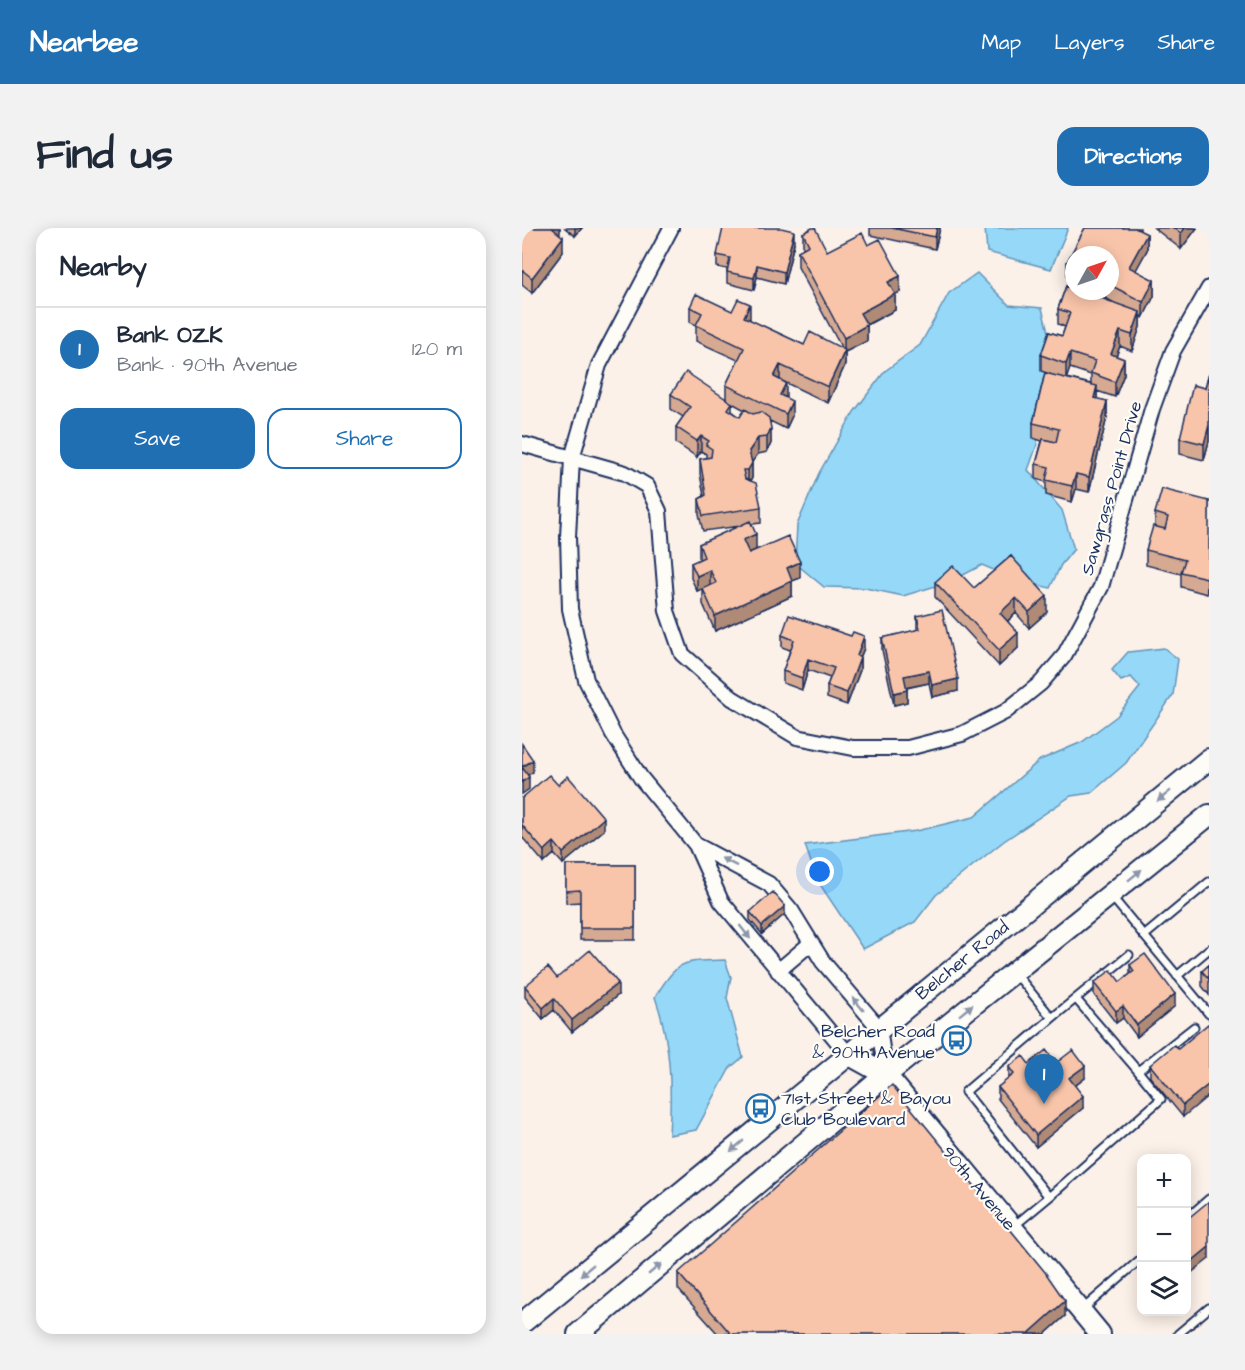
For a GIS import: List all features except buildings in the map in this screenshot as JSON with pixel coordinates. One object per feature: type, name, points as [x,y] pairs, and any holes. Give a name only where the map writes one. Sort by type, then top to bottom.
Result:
[{"type":"main road","name":"Belcher Road","points":[[522,1323],[1209,759]]},
{"type":"main road","points":[[578,1334],[886,1075],[1209,815]]},
{"type":"main road","name":"90th Avenue","points":[[848,1054],[886,1075],[1071,1303],[1100,1334]]},
{"type":"street","points":[[671,228],[599,365],[572,458],[568,537],[570,609],[586,680],[613,734],[641,778],[696,845],[721,902],[848,1054]]},
{"type":"street","name":"Sawgrass Point Drive","points":[[522,444],[626,473],[647,486],[659,511],[667,610],[682,654],[732,698],[797,737],[853,748],[908,748],[963,734],[1005,712],[1041,683],[1064,656],[1101,587],[1152,409],[1173,351],[1209,288]]},
{"type":"street","points":[[696,845],[769,884],[791,910],[823,962],[879,1028],[886,1075]]},
{"type":"street","points":[[778,971],[811,943]]},
{"type":"lane","points":[[1144,936],[1209,882]]},
{"type":"lane","points":[[1110,895],[1209,1014]]},
{"type":"lane","points":[[1177,976],[1209,949]]},
{"type":"lane","points":[[1049,1197],[965,1092],[1129,955]]},
{"type":"lane","points":[[1014,972],[1052,1018]]},
{"type":"lane","points":[[1011,1227],[1049,1197],[1161,1099],[1076,999]]},
{"type":"lane","points":[[1138,1071],[1194,1027]]},
{"type":"lane","points":[[1191,1215],[1209,1199]]},
{"type":"lane","points":[[1071,1303],[1137,1261]]},
{"type":"lane","points":[[1178,1334],[1209,1308]]},
{"type":"water","points":[[985,228],[1068,228],[1051,269],[987,252]]},
{"type":"water","points":[[977,273],[1009,305],[1042,308],[1054,357],[1043,385],[1037,445],[1028,470],[1062,510],[1074,549],[1061,565],[1050,588],[1017,580],[982,565],[952,581],[903,596],[865,588],[824,587],[795,563],[797,525],[819,473],[854,412],[885,371],[920,345],[949,293]]},
{"type":"water","points":[[1164,648],[1178,659],[1173,695],[1126,763],[1091,793],[1071,796],[1004,841],[936,895],[915,922],[863,949],[817,880],[805,845],[916,831],[974,817],[1040,760],[1082,742],[1117,716],[1140,687],[1131,677],[1121,681],[1112,670],[1128,652]]},
{"type":"water","points":[[725,960],[731,977],[727,998],[743,1057],[730,1068],[696,1130],[669,1135],[669,1065],[664,1031],[655,997],[670,975],[683,965],[690,962]]},
{"type":"place","name":"Belcher Road & 90th Avenue","points":[[956,1041]]},
{"type":"place","name":"Bank OZK","points":[[1044,1104]]},
{"type":"place","name":"71st Street & Bayou Club Boulevard","points":[[760,1108]]}]
